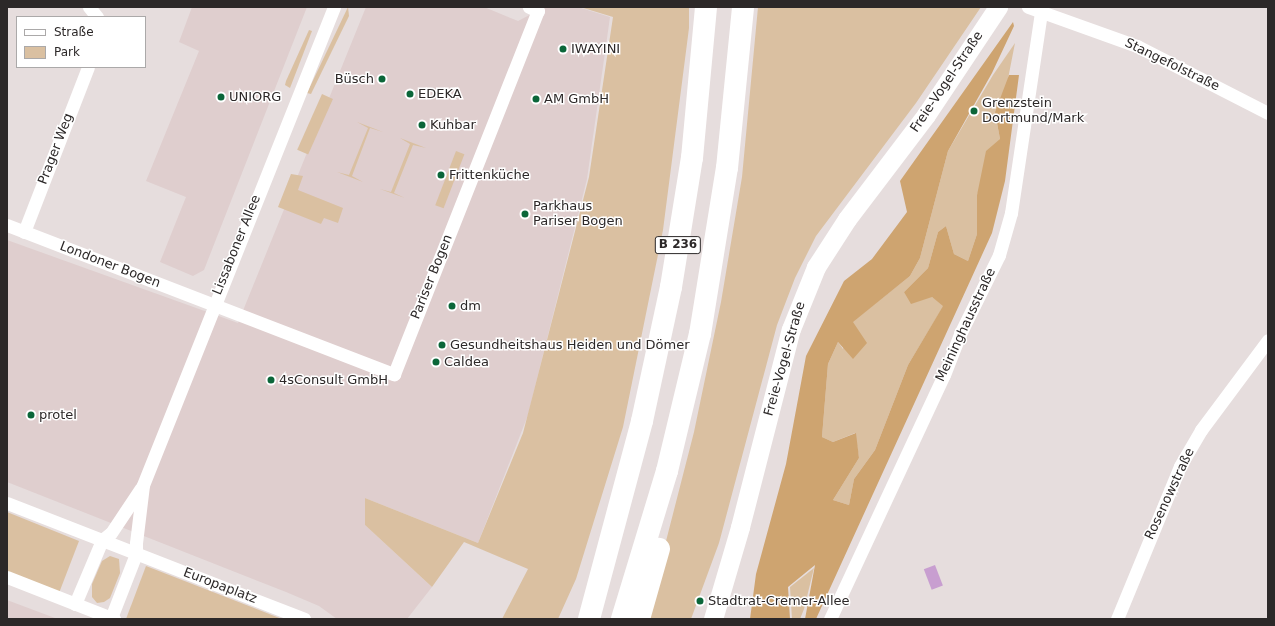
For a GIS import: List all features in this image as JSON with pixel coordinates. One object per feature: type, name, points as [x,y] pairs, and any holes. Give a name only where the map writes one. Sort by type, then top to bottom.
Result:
[{"type":"highway","name":"B 236","points":[[589,619],[628,480],[671,288],[692,158],[706,7]]},
{"type":"highway","name":"B 236","points":[[622,619],[668,470],[700,334],[728,160],[743,7]]},
{"type":"highway","points":[[639,619],[668,518],[668,470]]},
{"type":"highway","points":[[573,619],[600,540],[628,480]]},
{"type":"street","points":[[89,7],[96,16]]},
{"type":"street","name":"Lissaboner Allee","points":[[102,540],[111,533],[144,485],[214,305],[334,7]]},
{"type":"street","name":"Pariser Bogen","points":[[214,305],[394,374],[538,11],[529,7]]},
{"type":"street","name":"Freie-Vogel-Straße","points":[[713,619],[736,542],[792,329],[816,267],[847,219],[926,115],[998,7]]},
{"type":"street","name":"Stangefolstraße","points":[[1028,7],[1137,46],[1268,113]]},
{"type":"street","name":"Meininghausstraße","points":[[830,619],[941,381],[960,334],[999,254],[1011,213],[1041,12]]},
{"type":"street","name":"Prager Weg","points":[[24,232],[88,68]]},
{"type":"street","name":"Londoner Bogen","points":[[7,224],[24,232],[214,305]]},
{"type":"street","name":"Rosenowstraße","points":[[1117,619],[1180,466],[1201,430],[1268,340]]},
{"type":"street","name":"Lissaboner Allee","points":[[136,554],[144,485]]},
{"type":"street","name":"Europaplatz","points":[[7,504],[304,619]]},
{"type":"street","points":[[75,604],[102,540]]},
{"type":"street","points":[[7,577],[112,619],[136,554]]},
{"type":"shaded area","points":[[192,7],[307,7],[204,270],[193,276],[160,262],[186,197],[146,181],[199,51],[179,42]]},
{"type":"shaded area","points":[[366,7],[484,7],[518,21],[545,7],[578,7],[610,17],[587,179],[528,415],[478,543],[365,498],[365,525],[432,587],[407,619],[337,619],[319,606],[286,592],[7,482],[7,240],[238,323]]},
{"type":"shaded area","points":[[1013,22],[1014,26],[992,73],[948,151],[920,258],[910,276],[853,322],[867,343],[853,359],[838,342],[828,364],[822,437],[833,442],[856,433],[859,458],[833,500],[849,505],[854,479],[875,450],[908,365],[943,306],[932,297],[911,304],[904,292],[928,268],[938,232],[946,226],[954,254],[968,261],[977,234],[977,195],[986,151],[1000,139],[995,112],[1009,75],[1019,75],[1005,181],[992,233],[816,619],[805,619],[815,565],[788,587],[790,619],[750,619],[756,574],[786,464],[806,356],[844,281],[872,259],[907,212],[900,181]]},
{"type":"shaded area","points":[[935,565],[943,586],[932,590],[924,569]]},
{"type":"shaded area","points":[[7,600],[55,618],[57,619],[7,619]]},
{"type":"green space","points":[[348,7],[349,16],[311,94],[307,93]]},
{"type":"green space","points":[[580,7],[689,7],[689,28],[663,230],[623,427],[576,579],[558,619],[502,619],[528,569],[464,542],[432,587],[365,525],[365,498],[478,543],[523,433],[589,177],[613,17]]},
{"type":"green space","points":[[758,7],[981,7],[916,103],[816,236],[795,278],[777,325],[719,543],[691,619],[646,619],[694,432],[721,302],[742,177]]},
{"type":"green space","points":[[309,30],[312,31],[290,88],[285,85],[286,81]]},
{"type":"green space","points":[[1015,43],[1007,84],[995,112],[1000,139],[977,195],[977,234],[968,261],[954,254],[946,226],[938,232],[928,268],[904,292],[932,297],[944,305],[908,365],[875,450],[854,479],[849,505],[833,500],[859,458],[855,433],[833,442],[822,437],[828,364],[838,342],[843,349],[852,322],[910,276],[920,258],[948,151],[993,75]]},
{"type":"green space","points":[[322,94],[333,99],[308,155],[297,150]]},
{"type":"green space","points":[[357,122],[383,132],[370,128],[352,176],[363,182],[337,172],[349,175],[368,128]]},
{"type":"green space","points":[[400,138],[426,148],[413,145],[394,193],[405,198],[380,189],[391,192],[410,144]]},
{"type":"green space","points":[[456,151],[464,154],[444,208],[435,205]]},
{"type":"green space","points":[[291,174],[303,176],[298,190],[343,208],[338,223],[324,218],[321,224],[278,207]]},
{"type":"green space","points":[[7,512],[79,541],[59,593],[7,572]]},
{"type":"green space","points":[[110,556],[119,559],[120,573],[110,598],[104,602],[97,603],[92,597],[92,584],[102,561]]},
{"type":"green space","points":[[146,566],[282,619],[126,619]]},
{"type":"green space","points":[[814,568],[804,609],[800,619],[792,619],[790,587]]},
{"type":"place","name":"IWAYINI","points":[[563,49]]},
{"type":"place","name":"Büsch","points":[[382,79]]},
{"type":"place","name":"EDEKA","points":[[410,94]]},
{"type":"place","name":"UNIORG","points":[[221,97]]},
{"type":"place","name":"AM GmbH","points":[[536,99]]},
{"type":"place","name":"Grenzstein Dortmund/Mark","points":[[974,111]]},
{"type":"place","name":"Kuhbar","points":[[422,125]]},
{"type":"place","name":"Frittenküche","points":[[441,175]]},
{"type":"place","name":"Parkhaus Pariser Bogen","points":[[525,214]]},
{"type":"place","name":"dm","points":[[452,306]]},
{"type":"place","name":"Gesundheitshaus Heiden und Dömer","points":[[442,345]]},
{"type":"place","name":"Caldea","points":[[436,362]]},
{"type":"place","name":"4sConsult GmbH","points":[[271,380]]},
{"type":"place","name":"protel","points":[[31,415]]},
{"type":"place","name":"Stadtrat-Cremer-Allee","points":[[700,601]]}]
